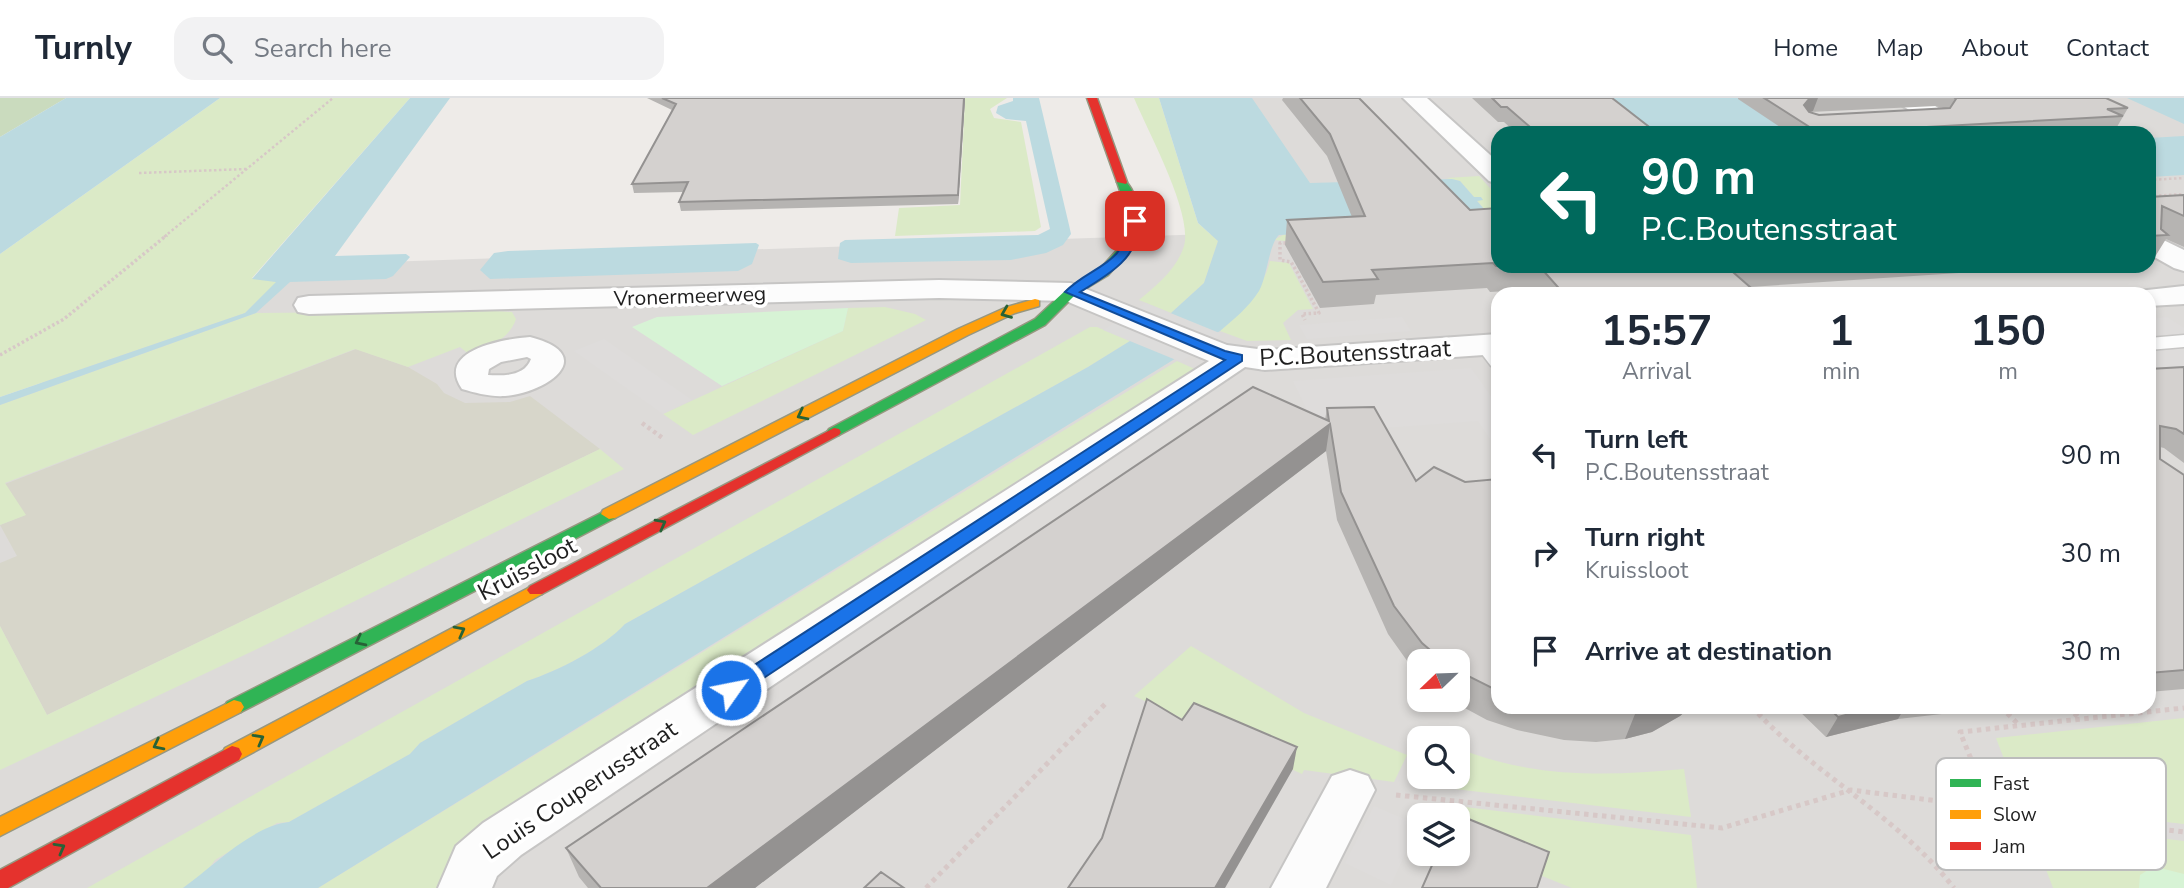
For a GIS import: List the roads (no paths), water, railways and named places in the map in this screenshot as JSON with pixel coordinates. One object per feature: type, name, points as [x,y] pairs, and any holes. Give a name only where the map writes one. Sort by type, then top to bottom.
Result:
[{"type":"street","name":"Kruissloot","points":[[0,881],[377,675],[1012,339],[1040,321],[1071,292],[1104,272],[1116,261],[1130,246],[1136,227],[1134,214],[1092,98]]},
{"type":"street","points":[[1414,98],[1474,140],[1491,166]]},
{"type":"street","points":[[1900,108],[1935,116],[1951,126]]},
{"type":"street","points":[[2156,246],[2184,262]]},
{"type":"street","name":"Vronermeerweg","points":[[309,305],[939,289],[1071,292]]},
{"type":"street","name":"Kruissloot","points":[[0,827],[963,332],[1011,310],[1071,292]]},
{"type":"street","name":"P.C.Boutensstraat","points":[[1071,292],[1220,353],[1265,360],[1491,350]]},
{"type":"street","points":[[2156,297],[2184,295]]},
{"type":"street","points":[[518,347],[551,300]]},
{"type":"street","name":"Louis Couperusstraat","points":[[465,888],[475,862],[502,839],[1220,353]]},
{"type":"street","points":[[1298,888],[1350,790]]},
{"type":"lane","points":[[2156,343],[2184,341]]},
{"type":"water","points":[[66,98],[220,98],[0,254],[0,137]]},
{"type":"water","points":[[410,98],[450,98],[335,256],[406,254],[410,257],[393,276],[386,279],[290,282],[256,313],[0,405],[0,397],[245,313],[276,282],[252,279]]},
{"type":"water","points":[[1013,98],[1039,98],[1071,234],[1063,245],[1046,253],[1011,260],[851,263],[838,259],[840,243],[845,240],[1038,235],[1050,229],[1026,121],[1006,119],[996,113],[998,106],[1013,101]]},
{"type":"water","points":[[1159,98],[1252,98],[1310,183],[1452,179],[1460,181],[1474,197],[1481,197],[1483,200],[1477,201],[1491,217],[1484,223],[1279,235],[1259,291],[1246,308],[1220,331],[318,888],[183,888],[247,839],[275,825],[289,822],[410,754],[420,743],[527,681],[579,658],[605,642],[625,624],[1088,367],[1130,341],[1171,313],[1204,283],[1218,241],[1198,223]]},
{"type":"water","points":[[1523,98],[1757,98],[1783,126],[1610,126]]},
{"type":"water","points":[[2127,98],[2184,98],[2184,124]]},
{"type":"water","points":[[2184,136],[2184,175],[2156,177],[2156,138]]},
{"type":"water","points":[[759,245],[752,264],[738,271],[490,279],[480,270],[494,253],[508,251]]}]
